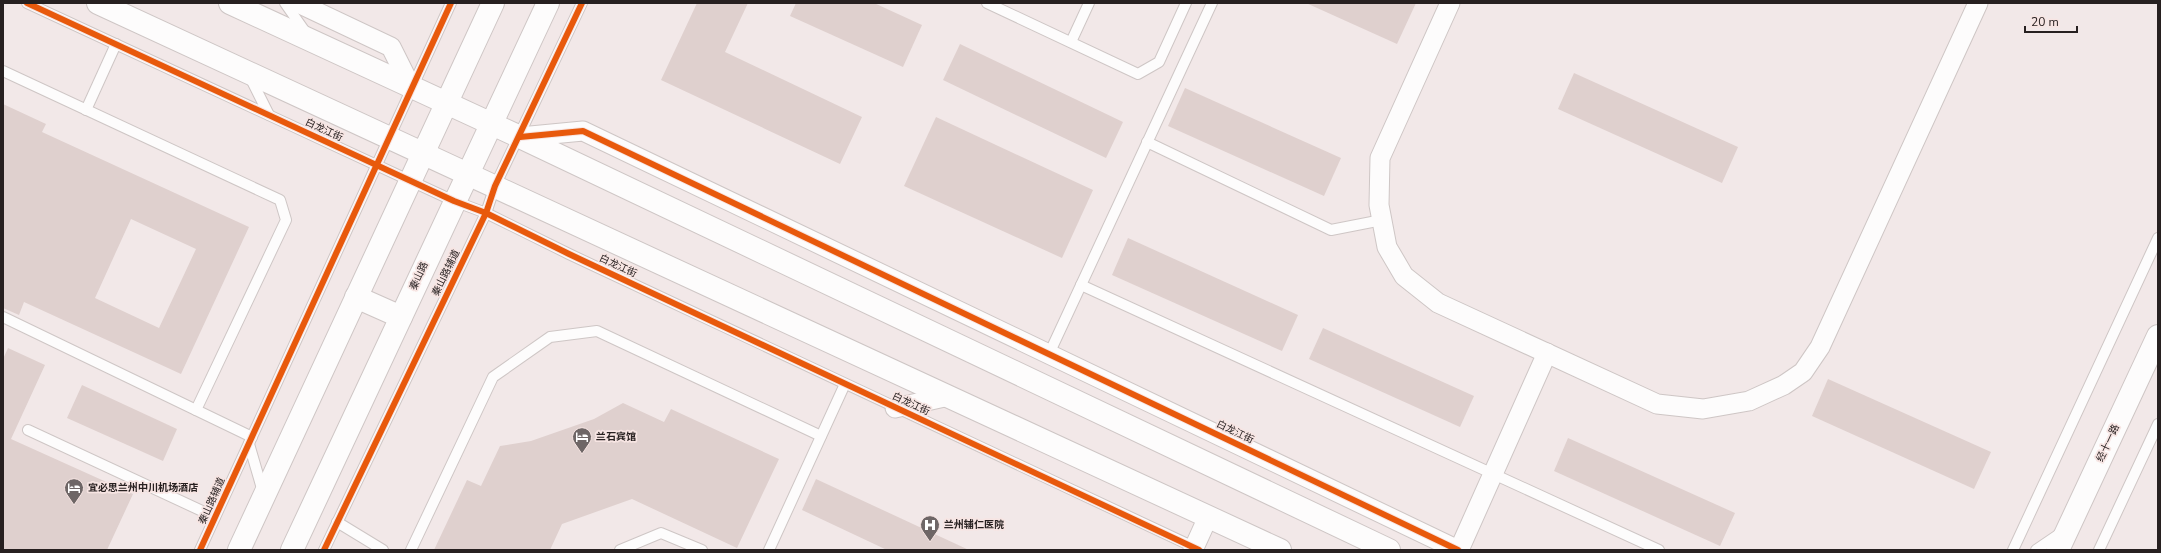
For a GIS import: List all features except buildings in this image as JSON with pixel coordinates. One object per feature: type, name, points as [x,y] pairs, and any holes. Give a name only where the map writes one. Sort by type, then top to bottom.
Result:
[{"type":"main road","name":"白龙江街","points":[[98,3],[423,152],[1280,550]]},
{"type":"main road","points":[[230,3],[491,123],[1389,550]]},
{"type":"main road","points":[[239,550],[493,3]]},
{"type":"main road","name":"秦山路","points":[[292,550],[454,201],[548,3]]},
{"type":"main road","points":[[356,297],[400,317]]},
{"type":"main road","name":"经十一路","points":[[2058,550],[2158,336]]},
{"type":"street","points":[[298,3],[391,47],[412,87]]},
{"type":"street","points":[[1450,3],[1380,158],[1379,205],[1386,247],[1404,276],[1438,303],[1657,404],[1704,409],[1749,401],[1784,385],[1803,372],[1820,347],[1978,3]]},
{"type":"street","name":"白龙江街","points":[[520,137],[583,131],[1458,550]]},
{"type":"street","points":[[1458,550],[1547,353]]},
{"type":"street","points":[[895,408],[949,396]]},
{"type":"street","points":[[1195,549],[1208,517]]},
{"type":"lane","name":"白龙江街","points":[[27,3],[454,201],[486,213],[569,254],[1195,549]]},
{"type":"lane","points":[[285,3],[312,41]]},
{"type":"lane","name":"秦山路辅道","points":[[200,550],[451,3]]},
{"type":"lane","name":"秦山路辅道","points":[[324,550],[486,213],[495,186],[520,137],[582,3]]},
{"type":"lane","points":[[987,3],[1138,74],[1158,62],[1186,3]]},
{"type":"lane","points":[[1071,42],[1089,3]]},
{"type":"lane","points":[[1049,354],[1212,3]]},
{"type":"lane","points":[[86,110],[116,44]]},
{"type":"lane","points":[[3,71],[280,200],[286,220],[196,410]]},
{"type":"lane","points":[[248,72],[269,115]]},
{"type":"lane","points":[[1147,142],[1331,230],[1382,220]]},
{"type":"lane","points":[[2013,550],[2158,238]]},
{"type":"lane","points":[[1082,284],[1659,550]]},
{"type":"lane","points":[[3,317],[196,410],[250,440],[264,496]]},
{"type":"lane","points":[[411,550],[493,377],[550,337],[597,331],[821,436]]},
{"type":"lane","points":[[769,550],[845,384]]},
{"type":"lane","points":[[2099,550],[2158,424]]},
{"type":"lane","points":[[28,430],[215,517]]},
{"type":"lane","points":[[337,522],[383,550]]},
{"type":"lane","points":[[2036,550],[2068,529]]},
{"type":"lane","points":[[620,550],[661,533],[702,550]]},
{"type":"cycle path","points":[[27,3],[454,201],[486,213],[569,254],[1199,550]]},
{"type":"cycle path","points":[[200,550],[451,3]]},
{"type":"cycle path","points":[[324,550],[486,213],[495,186],[582,3]]},
{"type":"cycle path","points":[[520,137],[583,131],[1458,550]]},
{"type":"place","name":"兰石宾馆","points":[[582,454]]},
{"type":"place","name":"宜必思兰州中川机场酒店","points":[[74,505]]},
{"type":"place","name":"兰州辅仁医院","points":[[930,542]]}]
